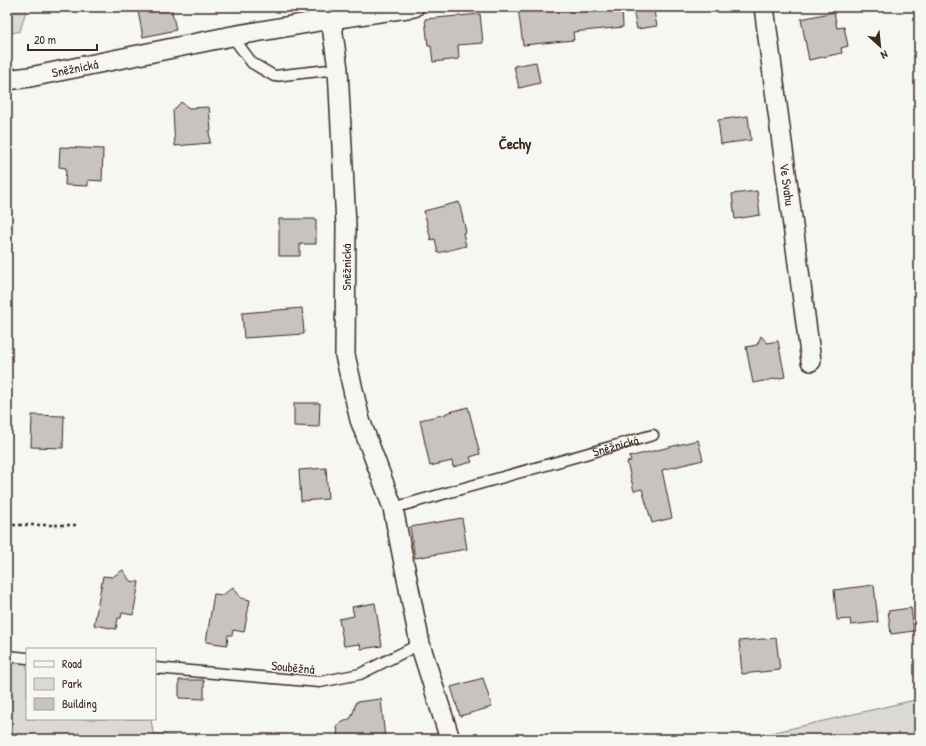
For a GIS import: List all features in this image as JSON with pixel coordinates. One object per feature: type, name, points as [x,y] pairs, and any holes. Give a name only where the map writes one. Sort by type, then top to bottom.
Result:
[{"type":"street","name":"Sněžnická","points":[[7,80],[30,77],[232,36],[331,19],[414,7]]},
{"type":"street","name":"Ve Svahu","points":[[764,7],[810,361]]},
{"type":"street","name":"Sněžnická","points":[[331,19],[338,69],[346,225],[345,355],[360,420],[393,508],[420,644],[450,739]]},
{"type":"lane","points":[[232,36],[252,63],[274,76],[338,69]]},
{"type":"lane","name":"Sněžnická","points":[[393,508],[653,435]]},
{"type":"lane","name":"Souběžná","points":[[156,668],[320,682],[360,674],[420,644]]},
{"type":"lane","points":[[7,656],[26,658]]},
{"type":"path","points":[[7,525],[77,525]]},
{"type":"green space","points":[[7,7],[27,7],[20,31],[7,34]]},
{"type":"green space","points":[[7,659],[26,659],[26,720],[151,720],[153,733],[196,739],[7,739]]},
{"type":"green space","points":[[919,699],[919,739],[745,739]]},
{"type":"building","points":[[160,7],[171,7],[176,30],[143,37],[138,11]]},
{"type":"building","points":[[622,7],[623,27],[573,32],[574,40],[523,45],[518,8]]},
{"type":"building","points":[[653,7],[657,26],[637,29],[633,10]]},
{"type":"building","points":[[834,12],[837,28],[844,27],[848,46],[841,48],[842,53],[809,60],[801,19]]},
{"type":"building","points":[[480,14],[483,43],[458,45],[459,59],[433,62],[431,46],[428,46],[425,19]]},
{"type":"building","points":[[536,62],[540,83],[519,88],[514,66]]},
{"type":"building","points":[[181,102],[189,108],[209,107],[211,131],[209,131],[210,143],[175,146],[173,111]]},
{"type":"building","points":[[748,116],[751,140],[721,144],[718,120]]},
{"type":"building","points":[[60,147],[103,149],[102,181],[88,180],[88,186],[65,185],[66,168],[59,167]]},
{"type":"building","points":[[757,191],[760,215],[735,219],[732,194]]},
{"type":"building","points":[[459,202],[466,232],[463,233],[466,246],[438,253],[435,239],[431,240],[424,211]]},
{"type":"building","points":[[279,219],[316,219],[316,244],[300,244],[300,256],[279,256]]},
{"type":"building","points":[[302,308],[304,334],[244,338],[242,313]]},
{"type":"building","points":[[761,336],[767,343],[778,341],[785,377],[753,383],[746,347],[757,345]]},
{"type":"building","points":[[294,403],[320,403],[319,427],[294,426]]},
{"type":"building","points":[[468,407],[480,454],[470,457],[472,462],[453,467],[452,461],[430,466],[420,420]]},
{"type":"building","points":[[32,415],[64,416],[63,448],[31,447]]},
{"type":"building","points":[[698,440],[703,460],[662,470],[672,518],[652,523],[642,489],[634,491],[627,462],[631,461],[629,457]]},
{"type":"building","points":[[326,468],[328,499],[301,501],[299,470]]},
{"type":"building","points":[[462,518],[467,549],[415,558],[410,527]]},
{"type":"building","points":[[123,570],[130,581],[139,582],[133,615],[122,613],[121,618],[118,618],[116,629],[94,625],[103,576],[112,577]]},
{"type":"building","points":[[874,585],[878,622],[851,625],[850,619],[837,620],[834,590]]},
{"type":"building","points":[[233,587],[241,598],[250,600],[244,632],[233,630],[232,635],[228,635],[227,645],[206,642],[214,594],[223,595]]},
{"type":"building","points":[[375,603],[382,646],[361,649],[360,644],[344,646],[339,619],[354,616],[352,607]]},
{"type":"building","points":[[911,608],[914,631],[891,634],[888,611]]},
{"type":"building","points":[[776,638],[780,670],[742,674],[739,641]]},
{"type":"building","points":[[483,678],[492,707],[460,716],[451,687]]},
{"type":"building","points":[[179,680],[204,680],[204,699],[179,698]]},
{"type":"building","points":[[381,699],[385,739],[338,739],[337,725],[351,718],[356,702]]},
{"type":"district","name":"Čechy","points":[[515,144]]}]
